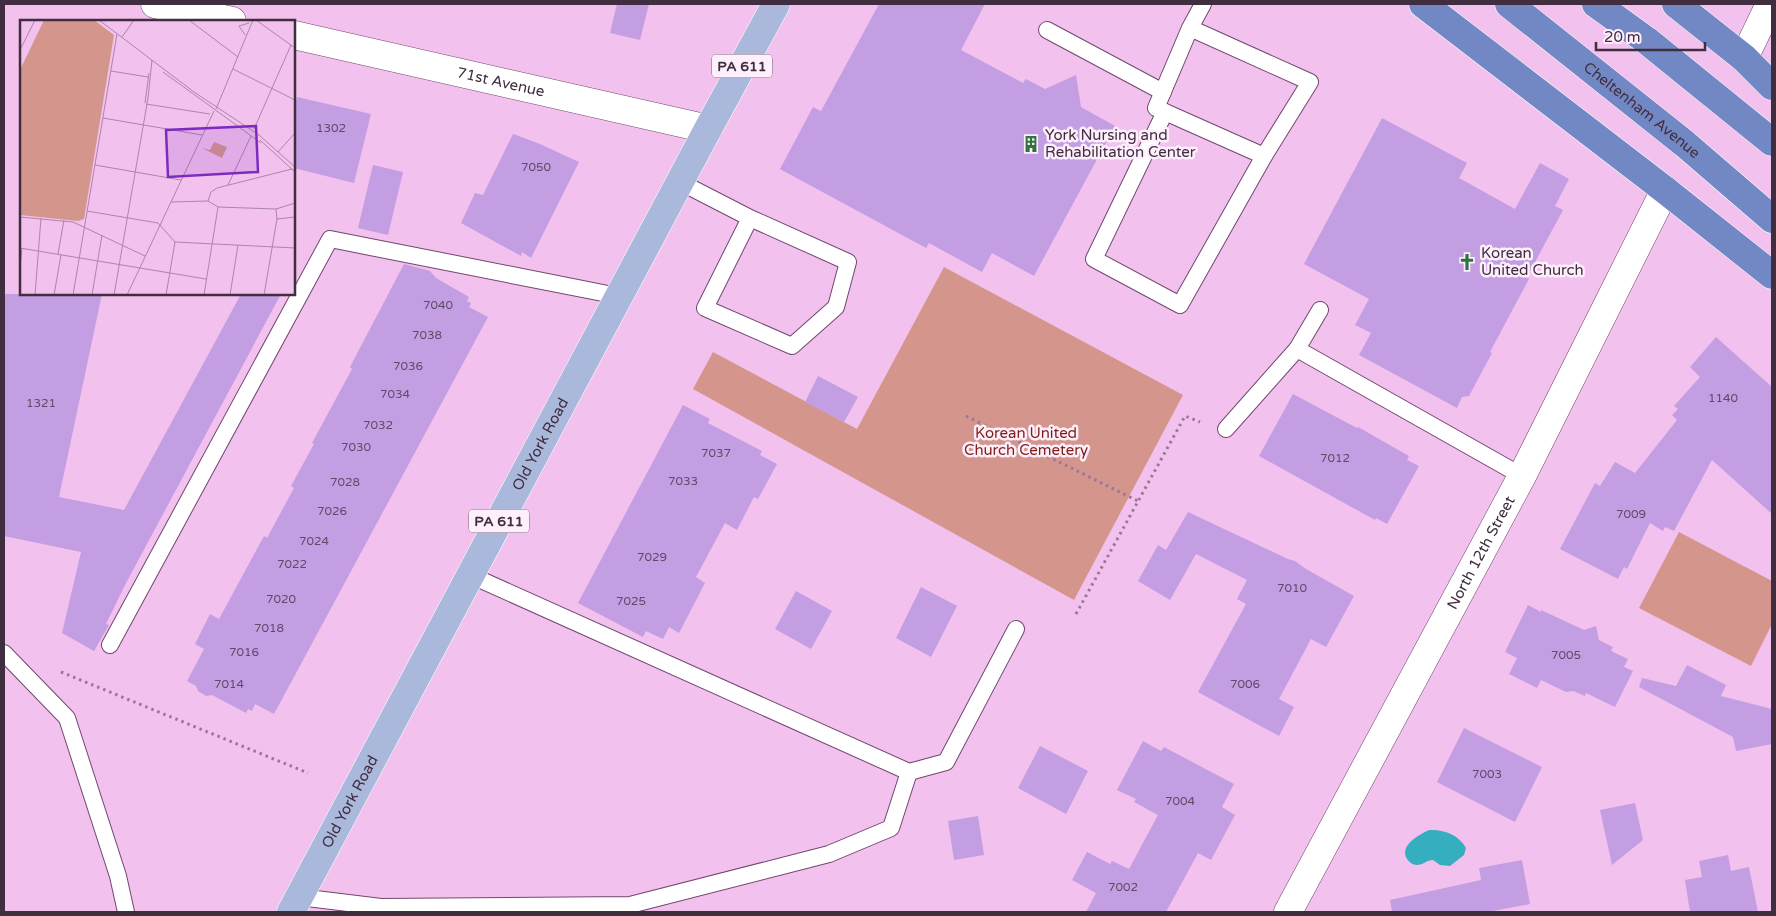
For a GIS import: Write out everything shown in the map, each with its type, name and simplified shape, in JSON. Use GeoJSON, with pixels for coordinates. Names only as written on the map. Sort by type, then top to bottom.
{"type":"FeatureCollection","features":[{"type":"Feature","properties":{"kind":"highway"},"geometry":{"type":"LineString","coordinates":[[1423,4],[1665,190],[1772,275]]}},
{"type":"Feature","properties":{"kind":"highway","name":"Cheltenham Avenue"},"geometry":{"type":"LineString","coordinates":[[1508,4],[1685,144],[1772,219]]}},
{"type":"Feature","properties":{"kind":"highway"},"geometry":{"type":"LineString","coordinates":[[1596,4],[1646,40],[1772,142]]}},
{"type":"Feature","properties":{"kind":"highway"},"geometry":{"type":"LineString","coordinates":[[1676,4],[1744,58],[1772,86]]}},
{"type":"Feature","properties":{"kind":"main road","name":"Old York Road"},"geometry":{"type":"LineString","coordinates":[[295,905],[618,296],[776,4]]}},
{"type":"Feature","properties":{"kind":"street"},"geometry":{"type":"LineString","coordinates":[[155,4],[227,20]]}},
{"type":"Feature","properties":{"kind":"street"},"geometry":{"type":"LineString","coordinates":[[1744,58],[1770,4]]}},
{"type":"Feature","properties":{"kind":"street","name":"71st Avenue"},"geometry":{"type":"LineString","coordinates":[[295,35],[708,129]]}},
{"type":"Feature","properties":{"kind":"street","name":"North 12th Street"},"geometry":{"type":"LineString","coordinates":[[1288,912],[1522,476],[1665,190]]}},
{"type":"Feature","properties":{"kind":"lane"},"geometry":{"type":"LineString","coordinates":[[1203,4],[1190,28],[1156,108],[1264,156]]}},
{"type":"Feature","properties":{"kind":"lane"},"geometry":{"type":"LineString","coordinates":[[1165,112],[1094,259],[1180,305],[1264,156],[1310,82],[1190,28]]}},
{"type":"Feature","properties":{"kind":"lane"},"geometry":{"type":"LineString","coordinates":[[1047,30],[1163,92]]}},
{"type":"Feature","properties":{"kind":"lane"},"geometry":{"type":"LineString","coordinates":[[680,182],[750,218],[848,262],[836,307],[792,346],[705,308],[750,218]]}},
{"type":"Feature","properties":{"kind":"lane"},"geometry":{"type":"LineString","coordinates":[[110,645],[330,239],[618,296]]}},
{"type":"Feature","properties":{"kind":"lane"},"geometry":{"type":"LineString","coordinates":[[1226,429],[1298,350],[1320,310]]}},
{"type":"Feature","properties":{"kind":"lane"},"geometry":{"type":"LineString","coordinates":[[1298,350],[1522,476]]}},
{"type":"Feature","properties":{"kind":"lane"},"geometry":{"type":"LineString","coordinates":[[470,575],[909,772],[946,762],[1016,629]]}},
{"type":"Feature","properties":{"kind":"lane"},"geometry":{"type":"LineString","coordinates":[[4,653],[67,718],[118,876],[126,912]]}},
{"type":"Feature","properties":{"kind":"lane"},"geometry":{"type":"LineString","coordinates":[[295,905],[381,907],[630,905],[829,854],[891,828],[909,772]]}},
{"type":"Feature","properties":{"kind":"path"},"geometry":{"type":"LineString","coordinates":[[966,416],[1138,501]]}},
{"type":"Feature","properties":{"kind":"path"},"geometry":{"type":"LineString","coordinates":[[1076,614],[1185,416],[1202,423]]}},
{"type":"Feature","properties":{"kind":"path"},"geometry":{"type":"LineString","coordinates":[[59,671],[308,773]]}},
{"type":"Feature","properties":{"kind":"green space","name":"Korean United Church Cemetery"},"geometry":{"type":"Polygon","coordinates":[[[944,267],[1183,395],[1074,600],[693,389],[713,352],[857,429],[944,267]]]}},
{"type":"Feature","properties":{"kind":"green space"},"geometry":{"type":"Polygon","coordinates":[[[1679,532],[1772,581],[1772,624],[1751,666],[1639,608],[1679,532]]]}},
{"type":"Feature","properties":{"kind":"shaded area"},"geometry":{"type":"Polygon","coordinates":[[[1429,830],[1445,832],[1455,836],[1466,848],[1464,855],[1450,866],[1440,865],[1433,860],[1419,865],[1411,863],[1405,854],[1408,845],[1411,841],[1429,830]]]}},
{"type":"Feature","properties":{"kind":"building"},"geometry":{"type":"Polygon","coordinates":[[[617,4],[649,4],[640,40],[610,33],[617,4]]]}},
{"type":"Feature","properties":{"kind":"building","name":"York Nursing and Rehabilitation Center"},"geometry":{"type":"Polygon","coordinates":[[[879,4],[985,4],[961,50],[1023,83],[1026,79],[1045,89],[1076,75],[1081,107],[1115,126],[1034,276],[992,253],[982,272],[929,243],[926,248],[780,169],[813,107],[821,111],[879,4]]]}},
{"type":"Feature","properties":{"kind":"building"},"geometry":{"type":"Polygon","coordinates":[[[297,97],[371,114],[354,183],[295,168],[295,107],[297,97]]]}},
{"type":"Feature","properties":{"kind":"building","name":"Korean United Church"},"geometry":{"type":"Polygon","coordinates":[[[1382,118],[1467,163],[1459,178],[1515,209],[1540,163],[1569,179],[1555,206],[1563,210],[1527,277],[1529,279],[1469,396],[1462,397],[1457,408],[1359,355],[1371,333],[1355,325],[1369,299],[1304,264],[1382,118]]]}},
{"type":"Feature","properties":{"kind":"building"},"geometry":{"type":"Polygon","coordinates":[[[513,134],[579,162],[531,258],[522,252],[521,256],[461,223],[475,193],[483,195],[513,134]]]}},
{"type":"Feature","properties":{"kind":"building"},"geometry":{"type":"Polygon","coordinates":[[[373,165],[403,172],[388,235],[358,228],[373,165]]]}},
{"type":"Feature","properties":{"kind":"building"},"geometry":{"type":"Polygon","coordinates":[[[404,264],[430,271],[436,278],[469,297],[467,301],[471,303],[469,307],[488,317],[274,714],[255,704],[252,711],[248,709],[246,713],[212,695],[206,696],[198,691],[196,686],[187,681],[204,649],[195,644],[210,614],[219,619],[264,536],[267,538],[294,488],[291,486],[314,444],[312,443],[352,369],[350,367],[404,264]]]}},
{"type":"Feature","properties":{"kind":"building"},"geometry":{"type":"Polygon","coordinates":[[[4,294],[102,295],[59,497],[124,510],[240,295],[280,295],[125,585],[106,624],[109,625],[94,651],[62,633],[81,552],[4,536],[4,294]]]}},
{"type":"Feature","properties":{"kind":"building"},"geometry":{"type":"Polygon","coordinates":[[[1716,337],[1772,387],[1772,514],[1712,460],[1674,531],[1665,527],[1663,531],[1650,523],[1627,569],[1624,567],[1618,579],[1560,549],[1595,483],[1600,486],[1615,462],[1635,473],[1677,420],[1672,415],[1678,409],[1674,406],[1700,377],[1690,367],[1716,337]]]}},
{"type":"Feature","properties":{"kind":"building"},"geometry":{"type":"Polygon","coordinates":[[[818,376],[858,397],[844,422],[805,402],[818,376]]]}},
{"type":"Feature","properties":{"kind":"building"},"geometry":{"type":"Polygon","coordinates":[[[1293,394],[1358,427],[1409,456],[1407,460],[1419,466],[1387,524],[1376,518],[1375,520],[1259,456],[1293,394]]]}},
{"type":"Feature","properties":{"kind":"building"},"geometry":{"type":"Polygon","coordinates":[[[683,405],[710,419],[708,423],[762,451],[760,455],[777,464],[758,499],[754,497],[737,530],[725,523],[696,577],[705,583],[679,633],[669,627],[663,639],[646,631],[643,637],[578,603],[683,405]]]}},
{"type":"Feature","properties":{"kind":"building"},"geometry":{"type":"Polygon","coordinates":[[[1188,512],[1295,561],[1354,596],[1326,647],[1311,639],[1279,699],[1294,707],[1279,736],[1198,692],[1246,604],[1237,599],[1247,580],[1196,554],[1170,600],[1138,581],[1158,545],[1166,550],[1188,512]]]}},
{"type":"Feature","properties":{"kind":"building"},"geometry":{"type":"Polygon","coordinates":[[[921,587],[957,606],[931,657],[896,638],[921,587]]]}},
{"type":"Feature","properties":{"kind":"building"},"geometry":{"type":"Polygon","coordinates":[[[796,591],[832,611],[811,649],[775,629],[796,591]]]}},
{"type":"Feature","properties":{"kind":"building"},"geometry":{"type":"Polygon","coordinates":[[[1528,605],[1584,630],[1596,626],[1599,640],[1613,647],[1611,651],[1628,659],[1624,667],[1633,671],[1615,707],[1586,693],[1585,696],[1573,691],[1566,692],[1541,680],[1537,688],[1509,674],[1517,658],[1505,652],[1528,605]]]}},
{"type":"Feature","properties":{"kind":"building"},"geometry":{"type":"Polygon","coordinates":[[[1687,665],[1726,685],[1721,696],[1772,709],[1772,744],[1736,751],[1733,737],[1639,687],[1642,678],[1676,686],[1687,665]]]}},
{"type":"Feature","properties":{"kind":"building"},"geometry":{"type":"Polygon","coordinates":[[[1464,728],[1542,767],[1515,822],[1437,782],[1464,728]]]}},
{"type":"Feature","properties":{"kind":"building"},"geometry":{"type":"Polygon","coordinates":[[[1143,741],[1161,751],[1164,747],[1234,784],[1222,807],[1235,815],[1211,860],[1198,853],[1166,912],[1086,912],[1096,893],[1072,880],[1087,852],[1110,864],[1112,861],[1129,869],[1158,815],[1134,802],[1136,799],[1117,790],[1143,741]]]}},
{"type":"Feature","properties":{"kind":"building"},"geometry":{"type":"Polygon","coordinates":[[[1040,746],[1088,771],[1066,814],[1018,788],[1040,746]]]}},
{"type":"Feature","properties":{"kind":"building"},"geometry":{"type":"Polygon","coordinates":[[[1635,803],[1643,840],[1612,865],[1600,810],[1635,803]]]}},
{"type":"Feature","properties":{"kind":"building"},"geometry":{"type":"Polygon","coordinates":[[[978,816],[984,855],[954,860],[948,821],[978,816]]]}},
{"type":"Feature","properties":{"kind":"building"},"geometry":{"type":"Polygon","coordinates":[[[1728,855],[1731,871],[1749,867],[1758,912],[1690,912],[1685,880],[1702,877],[1699,861],[1728,855]]]}},
{"type":"Feature","properties":{"kind":"building"},"geometry":{"type":"Polygon","coordinates":[[[1522,860],[1530,904],[1488,912],[1392,912],[1390,900],[1481,880],[1479,868],[1522,860]]]}},
{"type":"Feature","properties":{"kind":"place","name":"York Nursing and Rehabilitation Center"},"geometry":{"type":"Point","coordinates":[1031,144]}},
{"type":"Feature","properties":{"kind":"place","name":"Korean United Church"},"geometry":{"type":"Point","coordinates":[1467,262]}}]}
